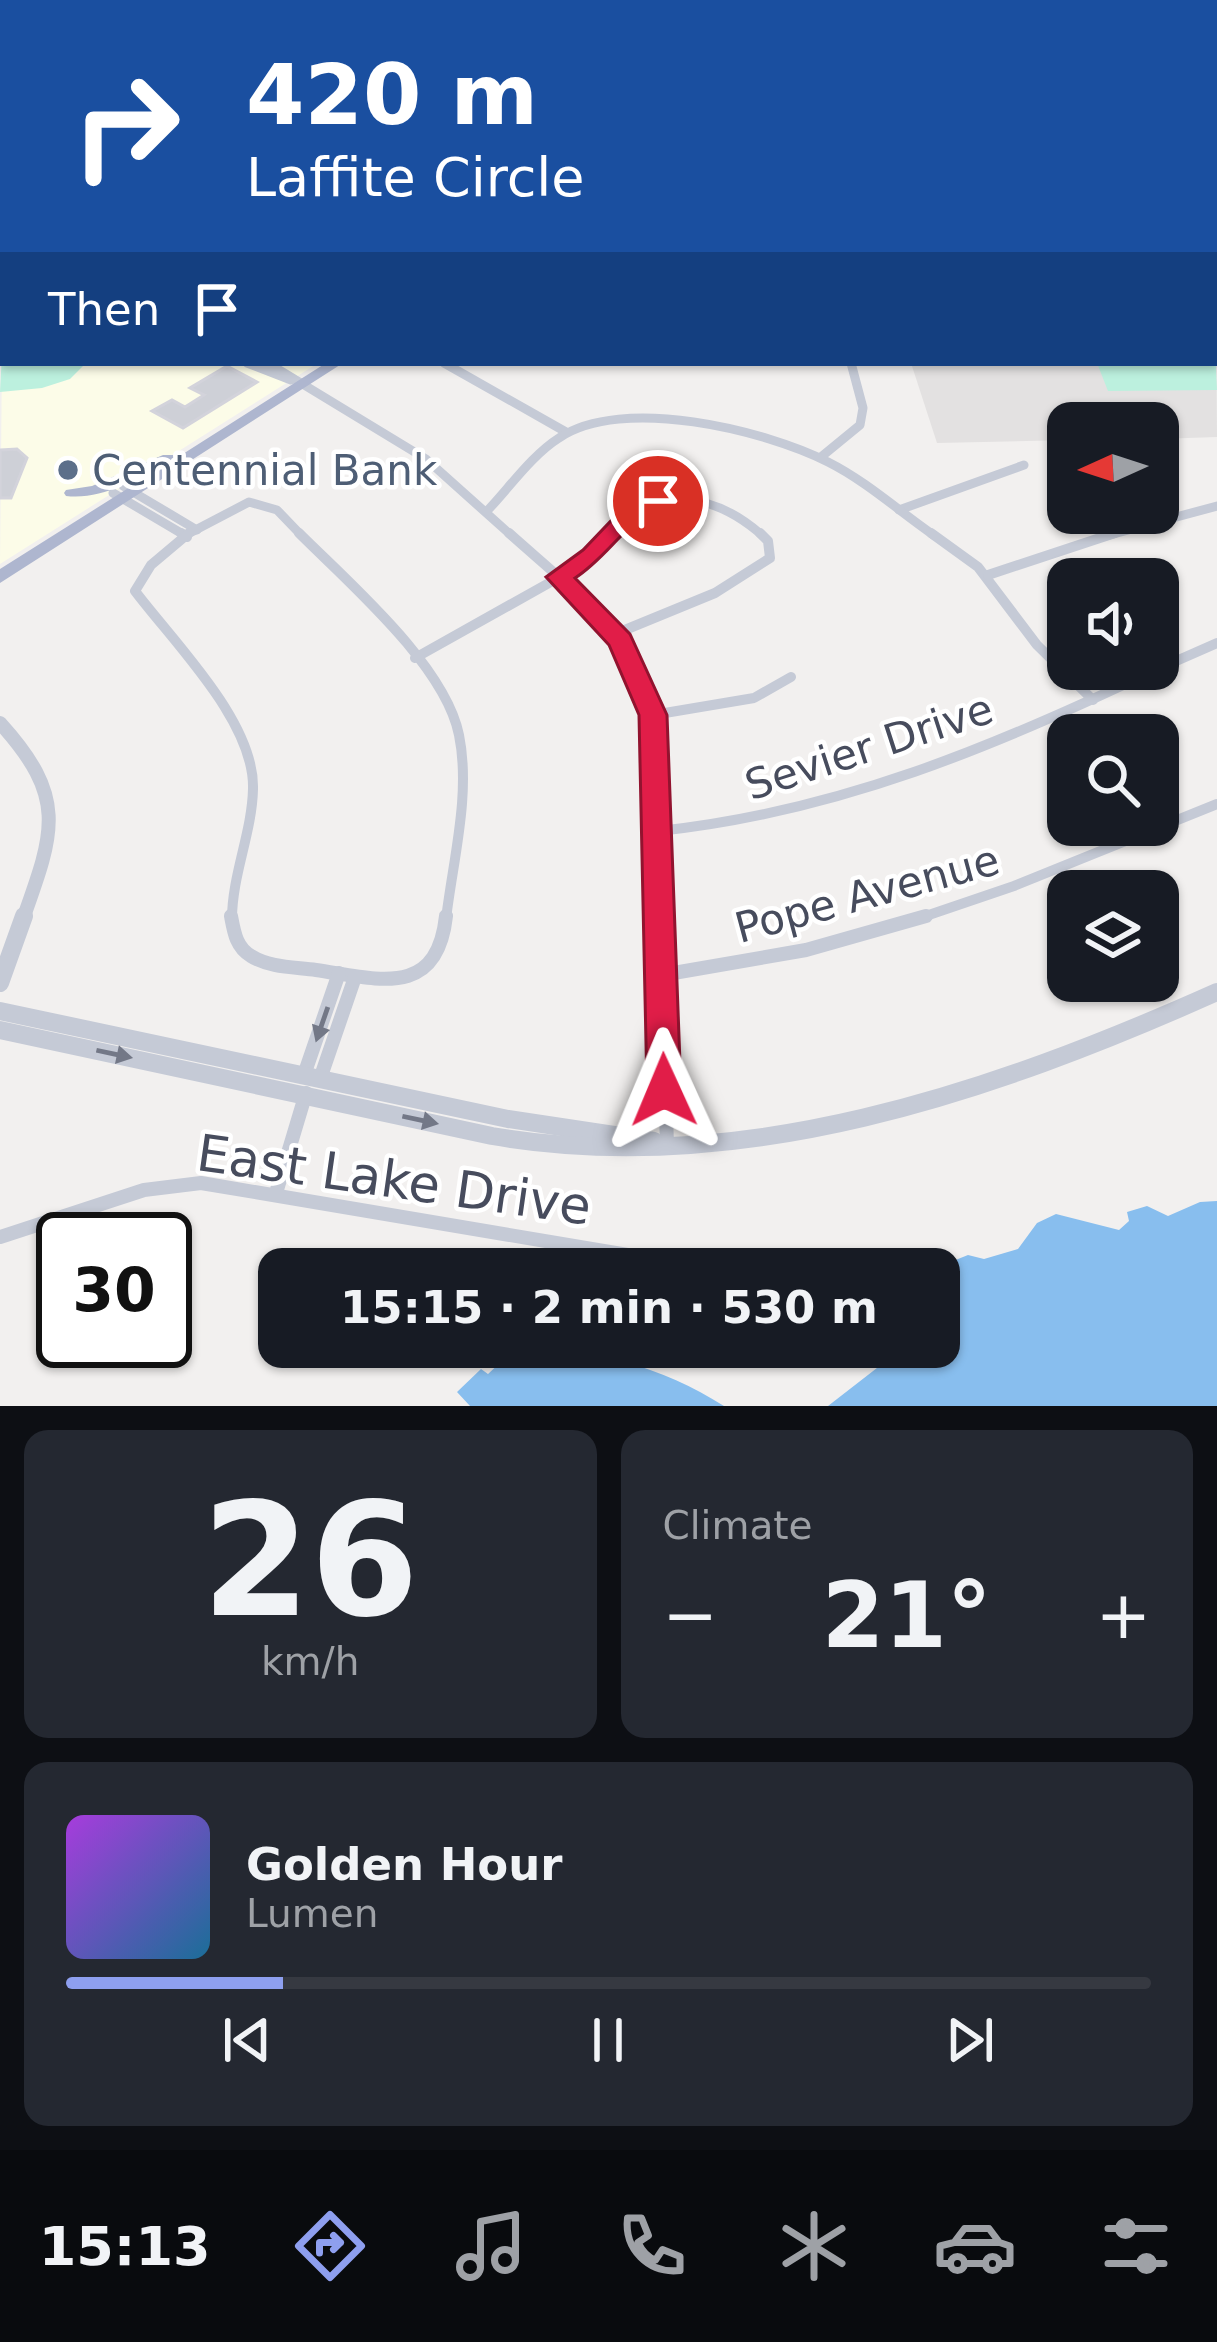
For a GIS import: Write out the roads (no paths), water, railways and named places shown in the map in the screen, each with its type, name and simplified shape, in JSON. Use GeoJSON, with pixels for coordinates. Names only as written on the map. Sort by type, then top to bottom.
{"type":"FeatureCollection","features":[{"type":"Feature","properties":{"kind":"main road"},"geometry":{"type":"LineString","coordinates":[[0,577],[315,366]]}},
{"type":"Feature","properties":{"kind":"main road"},"geometry":{"type":"LineString","coordinates":[[72,493],[95,491],[168,458],[330,366]]}},
{"type":"Feature","properties":{"kind":"main road"},"geometry":{"type":"LineString","coordinates":[[0,564],[123,493],[168,458]]}},
{"type":"Feature","properties":{"kind":"street"},"geometry":{"type":"LineString","coordinates":[[254,366],[295,383],[426,459],[559,577],[615,634],[638,673],[653,715],[667,1146]]}},
{"type":"Feature","properties":{"kind":"street"},"geometry":{"type":"LineString","coordinates":[[274,366],[295,383]]}},
{"type":"Feature","properties":{"kind":"street"},"geometry":{"type":"LineString","coordinates":[[449,366],[566,432]]}},
{"type":"Feature","properties":{"kind":"street"},"geometry":{"type":"LineString","coordinates":[[821,457],[860,425],[862,408],[852,366]]}},
{"type":"Feature","properties":{"kind":"street"},"geometry":{"type":"LineString","coordinates":[[487,511],[566,432],[599,420],[650,420],[748,432],[821,457],[988,575],[1036,646],[1093,700]]}},
{"type":"Feature","properties":{"kind":"street"},"geometry":{"type":"LineString","coordinates":[[899,510],[1024,465]]}},
{"type":"Feature","properties":{"kind":"street"},"geometry":{"type":"LineString","coordinates":[[123,493],[192,534]]}},
{"type":"Feature","properties":{"kind":"street"},"geometry":{"type":"LineString","coordinates":[[415,658],[592,556],[635,511],[658,501],[728,514],[768,541],[770,558],[750,574],[615,634]]}},
{"type":"Feature","properties":{"kind":"street"},"geometry":{"type":"LineString","coordinates":[[240,504],[269,505],[415,658],[444,694],[460,740],[444,935],[438,958],[412,977],[347,975],[263,962],[239,947],[230,932],[256,790],[254,760],[242,734],[135,591],[148,564],[240,504]]}},
{"type":"Feature","properties":{"kind":"street"},"geometry":{"type":"LineString","coordinates":[[988,575],[1168,516],[1217,506]]}},
{"type":"Feature","properties":{"kind":"street","name":"Sevier Drive"},"geometry":{"type":"LineString","coordinates":[[1179,660],[1217,643]]}},
{"type":"Feature","properties":{"kind":"street"},"geometry":{"type":"LineString","coordinates":[[653,715],[754,698],[791,677]]}},
{"type":"Feature","properties":{"kind":"street","name":"Sevier Drive"},"geometry":{"type":"LineString","coordinates":[[658,831],[758,820],[841,799],[1016,736],[1114,690]]}},
{"type":"Feature","properties":{"kind":"street"},"geometry":{"type":"LineString","coordinates":[[0,723],[40,772],[50,810],[43,849],[0,983]]}},
{"type":"Feature","properties":{"kind":"street","name":"Pope Avenue"},"geometry":{"type":"LineString","coordinates":[[662,975],[761,962],[990,897],[1217,804]]}},
{"type":"Feature","properties":{"kind":"street"},"geometry":{"type":"LineString","coordinates":[[276,1193],[347,975]]}},
{"type":"Feature","properties":{"kind":"street"},"geometry":{"type":"LineString","coordinates":[[0,1012],[310,1083],[534,1143],[667,1146],[782,1136],[865,1118],[1099,1044],[1217,992]]}},
{"type":"Feature","properties":{"kind":"street"},"geometry":{"type":"LineString","coordinates":[[0,1030],[310,1083]]}},
{"type":"Feature","properties":{"kind":"street","name":"East Lake Drive"},"geometry":{"type":"LineString","coordinates":[[0,1237],[171,1185],[201,1183],[591,1248]]}},
{"type":"Feature","properties":{"kind":"water"},"geometry":{"type":"Polygon","coordinates":[[[1217,1201],[1217,1406],[828,1406],[877,1368],[960,1368],[960,1258],[984,1259],[1018,1249],[1037,1223],[1056,1214],[1119,1230],[1129,1221],[1127,1212],[1147,1206],[1168,1216],[1200,1202],[1217,1201]]]}},
{"type":"Feature","properties":{"kind":"water"},"geometry":{"type":"Polygon","coordinates":[[[494,1368],[644,1368],[724,1406],[470,1406],[457,1392],[481,1369],[488,1374],[494,1368]]]}},
{"type":"Feature","properties":{"kind":"place","name":"Centennial Bank"},"geometry":{"type":"Point","coordinates":[68,470]}}]}
